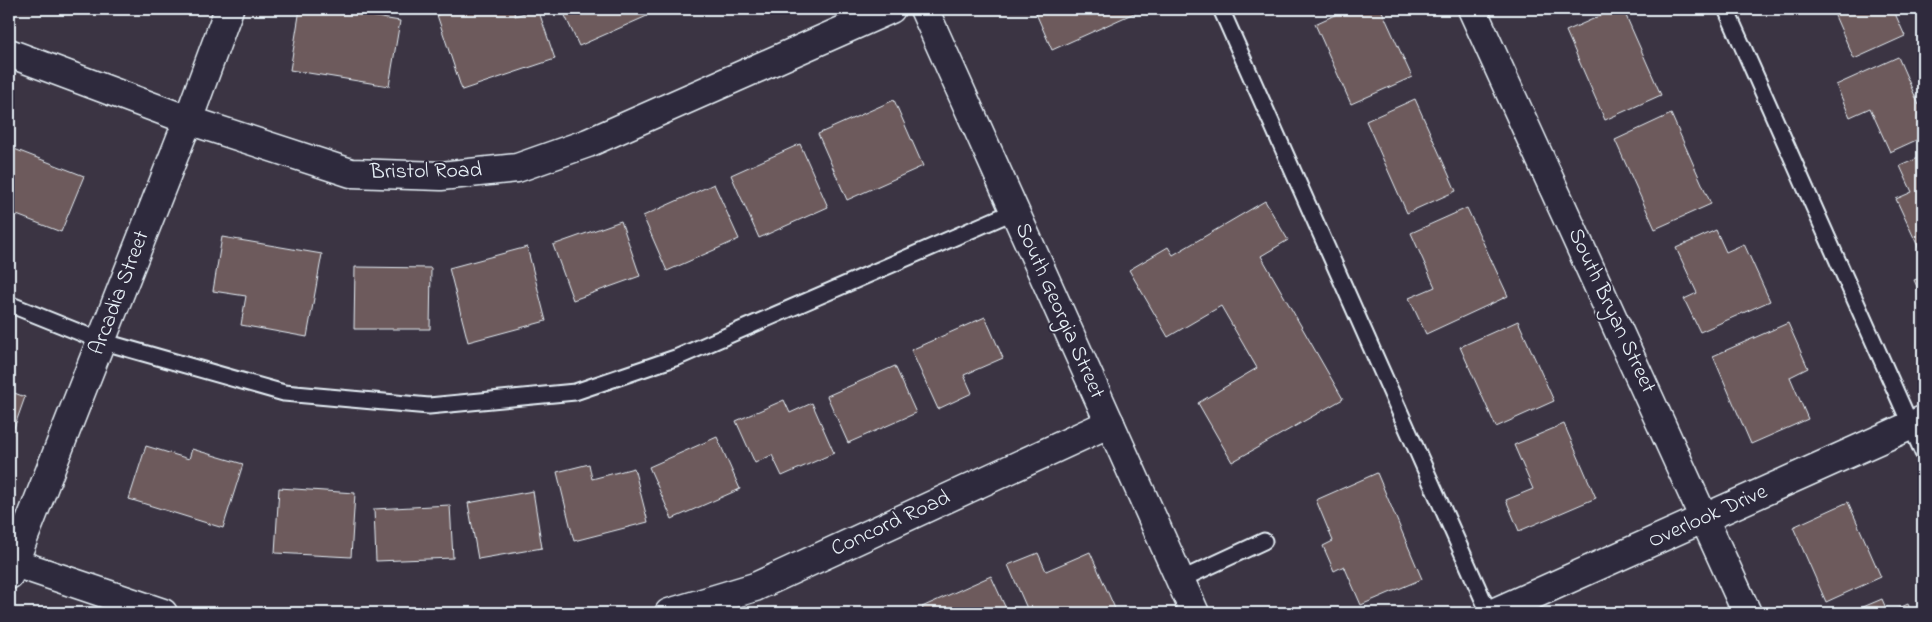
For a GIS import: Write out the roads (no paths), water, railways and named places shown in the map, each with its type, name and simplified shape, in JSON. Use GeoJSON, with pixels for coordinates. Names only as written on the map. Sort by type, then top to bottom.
{"type":"FeatureCollection","features":[{"type":"Feature","properties":{"kind":"street","name":"Arcadia Street"},"geometry":{"type":"LineString","coordinates":[[10,567],[188,120],[229,9]]}},
{"type":"Feature","properties":{"kind":"street","name":"Bristol Road"},"geometry":{"type":"LineString","coordinates":[[9,53],[188,120],[351,173],[441,176],[517,168],[588,143],[892,9]]}},
{"type":"Feature","properties":{"kind":"street","name":"South Georgia Street"},"geometry":{"type":"LineString","coordinates":[[924,9],[1195,613]]}},
{"type":"Feature","properties":{"kind":"street","name":"South Bryan Street"},"geometry":{"type":"LineString","coordinates":[[1472,9],[1748,613]]}},
{"type":"Feature","properties":{"kind":"street","name":"Overlook Drive"},"geometry":{"type":"LineString","coordinates":[[1491,613],[1917,423]]}},
{"type":"Feature","properties":{"kind":"street","name":"Concord Road"},"geometry":{"type":"LineString","coordinates":[[669,613],[755,587],[1110,424]]}},
{"type":"Feature","properties":{"kind":"street"},"geometry":{"type":"LineString","coordinates":[[10,567],[163,613]]}},
{"type":"Feature","properties":{"kind":"lane"},"geometry":{"type":"LineString","coordinates":[[1221,9],[1491,613]]}},
{"type":"Feature","properties":{"kind":"lane"},"geometry":{"type":"LineString","coordinates":[[1726,9],[1917,423],[1923,453]]}},
{"type":"Feature","properties":{"kind":"lane"},"geometry":{"type":"LineString","coordinates":[[9,304],[101,341],[284,394],[429,406],[575,392],[678,357],[1014,210]]}},
{"type":"Feature","properties":{"kind":"lane"},"geometry":{"type":"LineString","coordinates":[[1180,580],[1264,541]]}}]}
